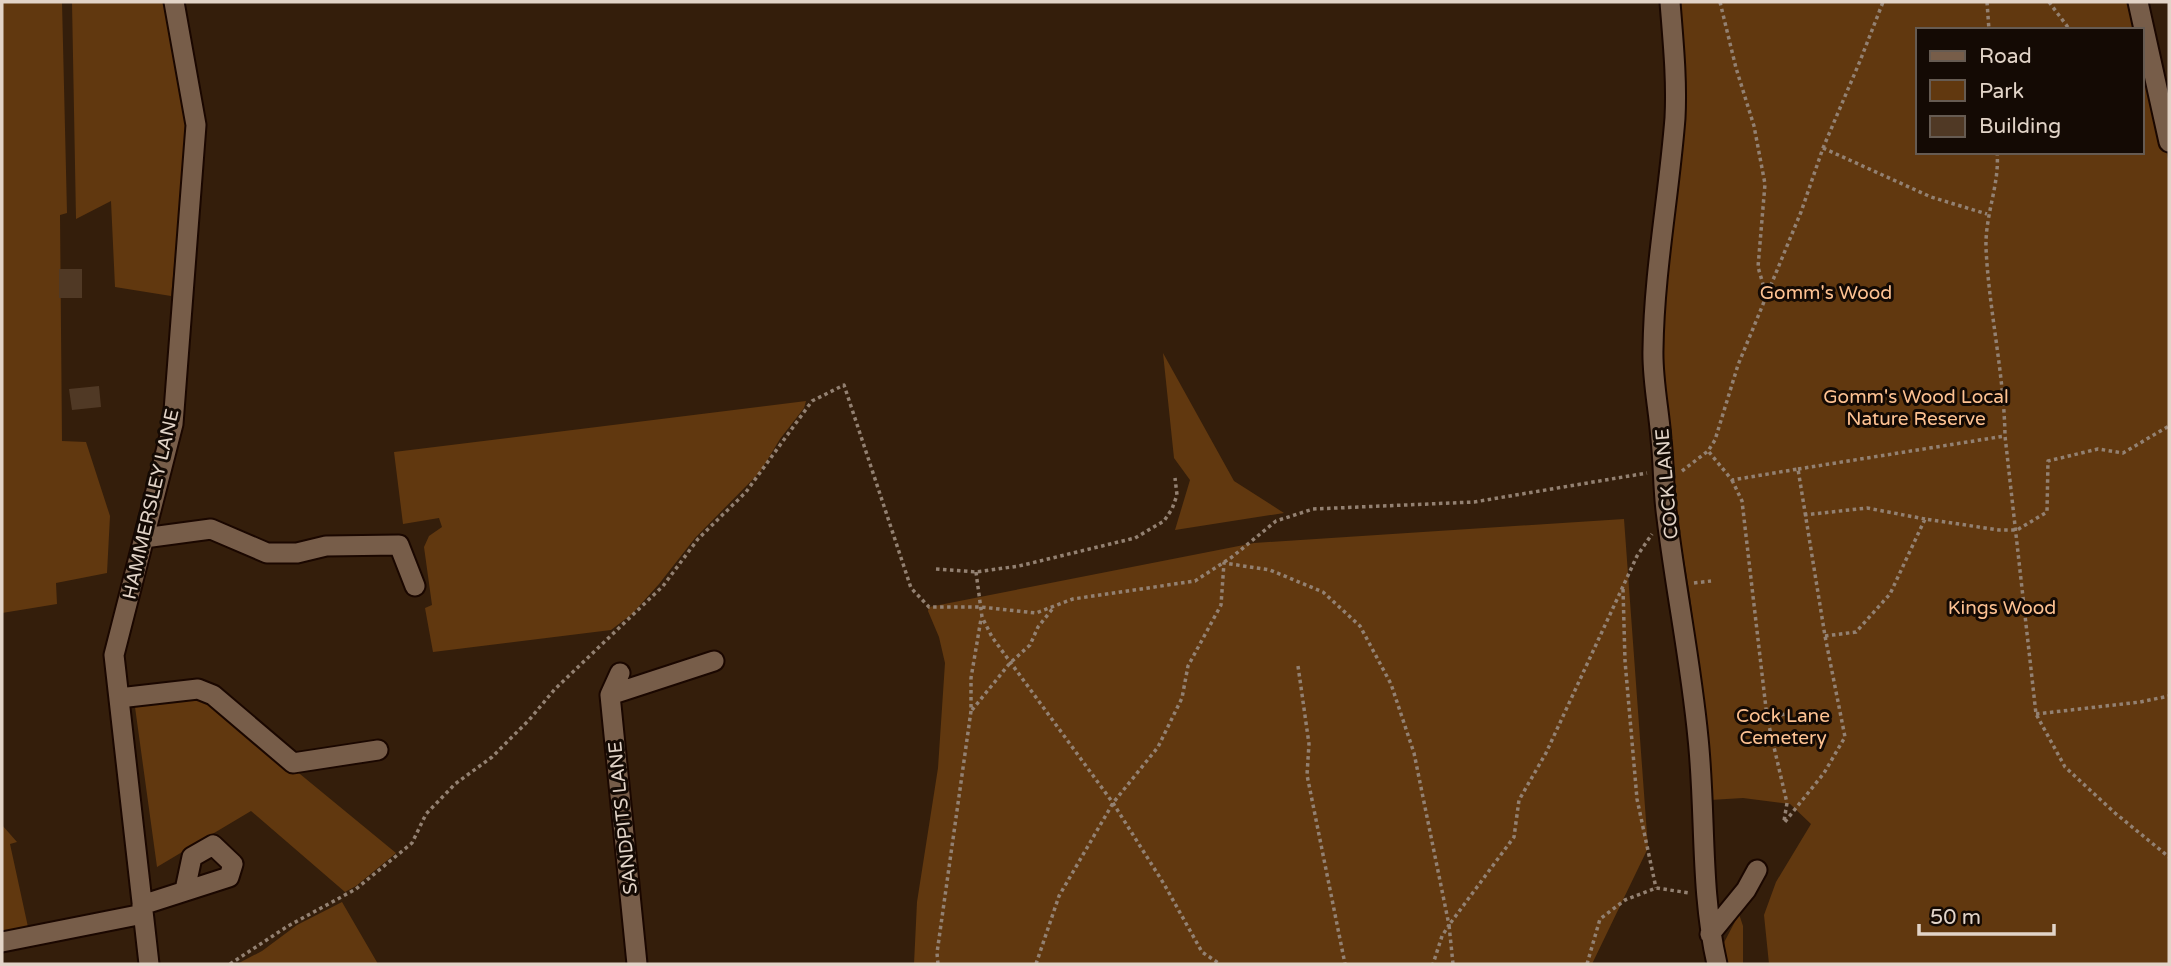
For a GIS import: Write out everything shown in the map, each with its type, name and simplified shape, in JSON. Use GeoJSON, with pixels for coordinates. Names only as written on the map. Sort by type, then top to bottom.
{"type":"FeatureCollection","features":[{"type":"Feature","properties":{"kind":"street","name":"HAMMERSLEY LANE"},"geometry":{"type":"LineString","coordinates":[[149,964],[114,655],[173,424],[196,125],[174,2]]}},
{"type":"Feature","properties":{"kind":"street","name":"COCK LANE"},"geometry":{"type":"LineString","coordinates":[[1671,2],[1676,62],[1675,115],[1668,194],[1658,261],[1653,354],[1667,516],[1698,736],[1705,893],[1717,964]]}},
{"type":"Feature","properties":{"kind":"street"},"geometry":{"type":"LineString","coordinates":[[2138,2],[2169,142]]}},
{"type":"Feature","properties":{"kind":"street"},"geometry":{"type":"LineString","coordinates":[[144,538],[211,529],[267,553],[297,553],[326,546],[399,545],[415,586]]}},
{"type":"Feature","properties":{"kind":"street"},"geometry":{"type":"LineString","coordinates":[[610,695],[714,662]]}},
{"type":"Feature","properties":{"kind":"street"},"geometry":{"type":"LineString","coordinates":[[610,695],[620,673]]}},
{"type":"Feature","properties":{"kind":"street"},"geometry":{"type":"LineString","coordinates":[[119,698],[198,689],[213,695],[293,764],[378,750]]}},
{"type":"Feature","properties":{"kind":"street","name":"SANDPITS LANE"},"geometry":{"type":"LineString","coordinates":[[610,695],[637,964]]}},
{"type":"Feature","properties":{"kind":"street"},"geometry":{"type":"LineString","coordinates":[[1710,934],[1746,890],[1757,870]]}},
{"type":"Feature","properties":{"kind":"street"},"geometry":{"type":"LineString","coordinates":[[2,942],[143,909],[185,891]]}},
{"type":"Feature","properties":{"kind":"path"},"geometry":{"type":"LineString","coordinates":[[1720,2],[1754,126],[1765,184],[1758,267],[1766,293]]}},
{"type":"Feature","properties":{"kind":"path"},"geometry":{"type":"LineString","coordinates":[[1682,471],[1708,451],[1715,440],[1738,365],[1883,2]]}},
{"type":"Feature","properties":{"kind":"path"},"geometry":{"type":"LineString","coordinates":[[1987,2],[1989,28]]}},
{"type":"Feature","properties":{"kind":"path"},"geometry":{"type":"LineString","coordinates":[[2049,2],[2068,28]]}},
{"type":"Feature","properties":{"kind":"path"},"geometry":{"type":"LineString","coordinates":[[1823,148],[1931,197],[1987,214]]}},
{"type":"Feature","properties":{"kind":"path"},"geometry":{"type":"LineString","coordinates":[[1997,154],[1998,167],[1987,214],[1986,247],[2036,714],[2065,767],[2169,857]]}},
{"type":"Feature","properties":{"kind":"path"},"geometry":{"type":"LineString","coordinates":[[230,964],[288,926],[356,889],[412,843],[426,814],[455,784],[492,757],[555,689],[663,586],[698,539],[746,492],[812,401],[844,385],[911,588],[929,607],[981,607],[1037,613],[1073,599],[1195,581],[1224,563],[1276,521],[1312,509],[1474,502],[1652,472]]}},
{"type":"Feature","properties":{"kind":"path"},"geometry":{"type":"LineString","coordinates":[[1804,515],[1867,508],[1999,530],[2017,530],[2048,512],[2048,461],[2098,449],[2123,453],[2169,426]]}},
{"type":"Feature","properties":{"kind":"path"},"geometry":{"type":"LineString","coordinates":[[1732,480],[2005,436]]}},
{"type":"Feature","properties":{"kind":"path"},"geometry":{"type":"LineString","coordinates":[[1708,451],[1732,480],[1742,501],[1767,717],[1787,803],[1784,823],[1824,773],[1845,737],[1825,636],[1798,469]]}},
{"type":"Feature","properties":{"kind":"path"},"geometry":{"type":"LineString","coordinates":[[936,569],[976,572],[1019,566],[1135,538],[1164,521],[1172,509],[1177,495],[1175,478]]}},
{"type":"Feature","properties":{"kind":"path"},"geometry":{"type":"LineString","coordinates":[[1433,964],[1442,936],[1449,925],[1514,837],[1519,800],[1546,754],[1636,556],[1667,516]]}},
{"type":"Feature","properties":{"kind":"path"},"geometry":{"type":"LineString","coordinates":[[1825,636],[1856,632],[1889,594],[1924,519]]}},
{"type":"Feature","properties":{"kind":"path"},"geometry":{"type":"LineString","coordinates":[[1036,964],[1059,896],[1113,803],[1158,747],[1182,698],[1188,666],[1220,605],[1224,563]]}},
{"type":"Feature","properties":{"kind":"path"},"geometry":{"type":"LineString","coordinates":[[1224,563],[1270,570],[1323,592],[1360,626],[1391,684],[1414,753],[1449,925],[1453,964]]}},
{"type":"Feature","properties":{"kind":"path"},"geometry":{"type":"LineString","coordinates":[[938,964],[937,953],[971,711],[971,678],[982,617],[976,572]]}},
{"type":"Feature","properties":{"kind":"path"},"geometry":{"type":"LineString","coordinates":[[1623,586],[1625,662],[1637,799],[1656,888]]}},
{"type":"Feature","properties":{"kind":"path"},"geometry":{"type":"LineString","coordinates":[[971,711],[1010,663],[1030,645],[1038,627],[1055,606]]}},
{"type":"Feature","properties":{"kind":"path"},"geometry":{"type":"LineString","coordinates":[[982,617],[1010,663],[1113,803],[1164,884],[1202,952],[1220,964]]}},
{"type":"Feature","properties":{"kind":"path"},"geometry":{"type":"LineString","coordinates":[[1298,666],[1309,744],[1307,775],[1345,964]]}},
{"type":"Feature","properties":{"kind":"path"},"geometry":{"type":"LineString","coordinates":[[2036,714],[2169,696]]}},
{"type":"Feature","properties":{"kind":"path"},"geometry":{"type":"LineString","coordinates":[[1767,717],[1793,713]]}},
{"type":"Feature","properties":{"kind":"path"},"geometry":{"type":"LineString","coordinates":[[1587,964],[1600,919],[1625,900],[1656,888],[1705,893]]}},
{"type":"Feature","properties":{"kind":"green space"},"geometry":{"type":"Polygon","coordinates":[[[2,2],[62,2],[67,213],[60,215],[62,441],[86,442],[110,516],[107,573],[56,583],[57,604],[2,613],[2,2]]]}},
{"type":"Feature","properties":{"kind":"green space"},"geometry":{"type":"Polygon","coordinates":[[[72,2],[164,2],[188,130],[171,296],[115,287],[111,201],[76,219],[72,2]]]}},
{"type":"Feature","properties":{"kind":"green space","name":"Gomm's Wood Local Nature Reserve"},"geometry":{"type":"Polygon","coordinates":[[[1679,2],[2133,2],[2140,28],[1916,28],[1916,154],[2143,154],[2143,46],[2169,163],[2169,964],[1769,964],[1764,915],[1776,882],[1811,824],[1790,804],[1743,798],[1710,800],[1703,698],[1690,596],[1669,469],[1660,339],[1679,2]]]}},
{"type":"Feature","properties":{"kind":"green space"},"geometry":{"type":"Polygon","coordinates":[[[1163,353],[1234,481],[1284,513],[1175,530],[1190,480],[1174,458],[1163,353]]]}},
{"type":"Feature","properties":{"kind":"green space"},"geometry":{"type":"Polygon","coordinates":[[[806,401],[804,408],[780,439],[760,472],[695,538],[632,614],[611,630],[433,652],[425,608],[432,605],[424,547],[429,536],[442,527],[439,518],[403,524],[394,452],[806,401]]]}},
{"type":"Feature","properties":{"kind":"green space"},"geometry":{"type":"Polygon","coordinates":[[[1624,519],[1648,848],[1592,964],[914,964],[917,902],[938,768],[945,663],[929,607],[1254,543],[1624,519]]]}},
{"type":"Feature","properties":{"kind":"green space"},"geometry":{"type":"Polygon","coordinates":[[[201,695],[396,853],[345,892],[251,811],[157,867],[135,707],[143,700],[201,695]]]}},
{"type":"Feature","properties":{"kind":"green space"},"geometry":{"type":"Polygon","coordinates":[[[2,825],[17,842],[10,844],[28,927],[2,932],[2,825]]]}},
{"type":"Feature","properties":{"kind":"green space"},"geometry":{"type":"Polygon","coordinates":[[[342,902],[378,964],[237,964],[262,951],[297,925],[342,902]]]}},
{"type":"Feature","properties":{"kind":"green space"},"geometry":{"type":"Polygon","coordinates":[[[1739,914],[1743,926],[1743,964],[1723,964],[1719,952],[1739,914]]]}},
{"type":"Feature","properties":{"kind":"building"},"geometry":{"type":"Polygon","coordinates":[[[59,269],[82,269],[82,298],[59,298],[59,269]]]}},
{"type":"Feature","properties":{"kind":"building"},"geometry":{"type":"Polygon","coordinates":[[[99,386],[101,407],[72,410],[69,389],[99,386]]]}},
{"type":"Feature","properties":{"kind":"park label","name":"Gomm's Wood"},"geometry":{"type":"Point","coordinates":[1826,292]}},
{"type":"Feature","properties":{"kind":"park label","name":"Kings Wood"},"geometry":{"type":"Point","coordinates":[2002,607]}},
{"type":"Feature","properties":{"kind":"park label","name":"Cock Lane Cemetery"},"geometry":{"type":"Point","coordinates":[1783,726]}}]}
